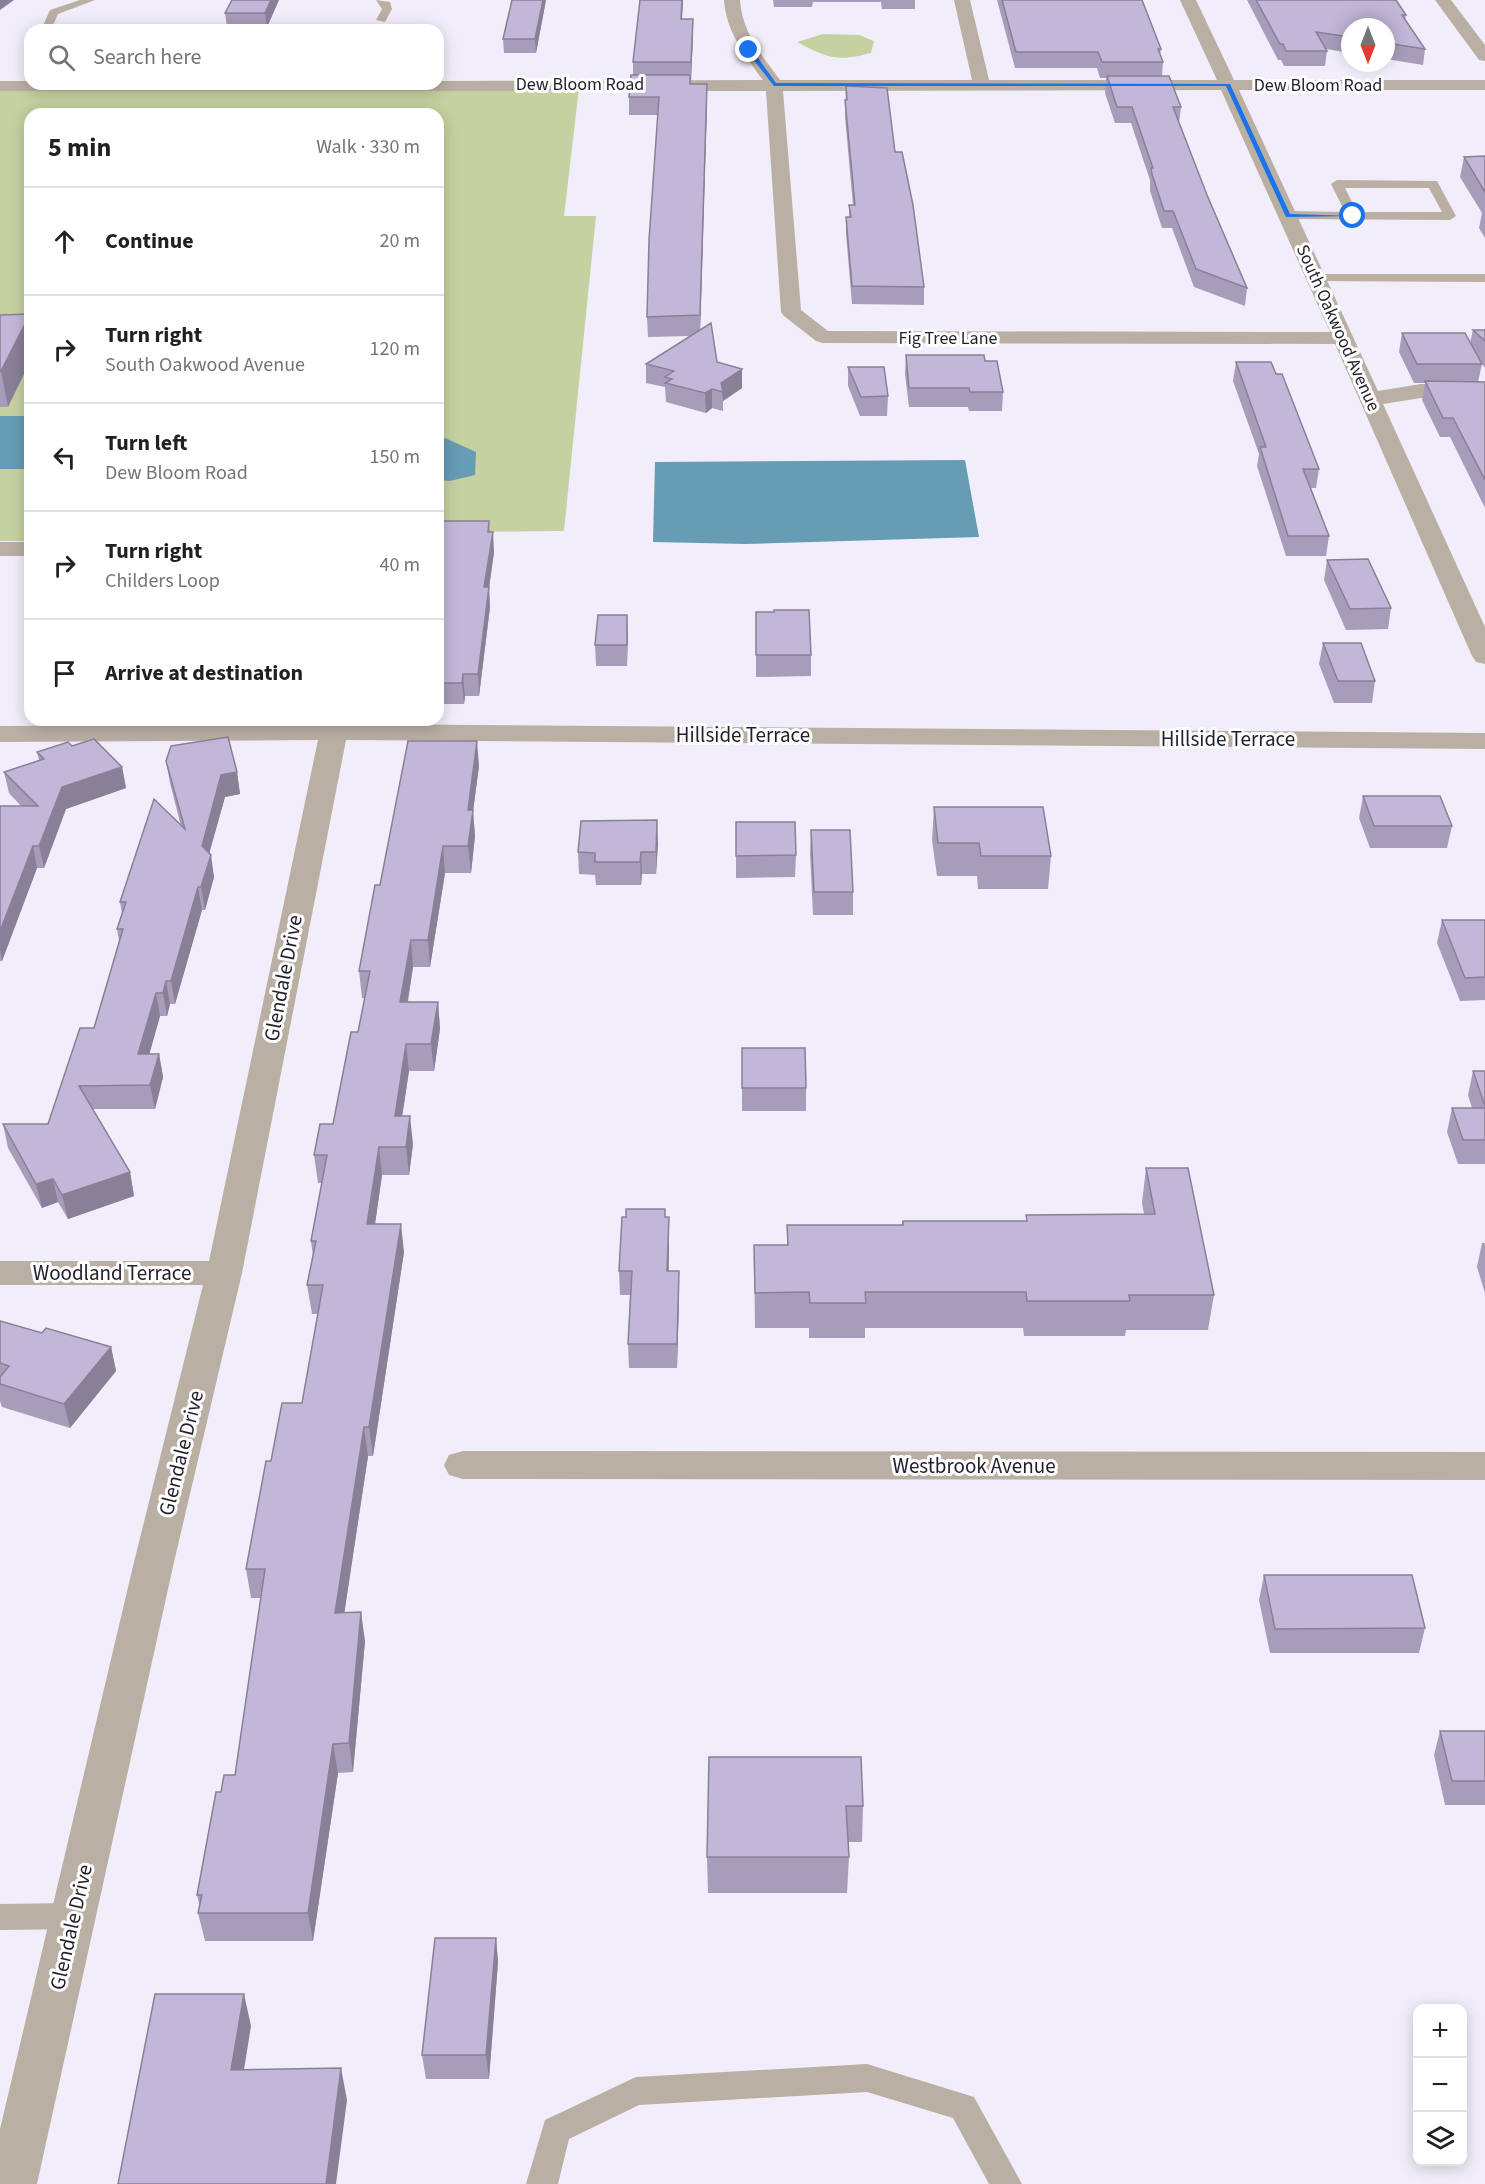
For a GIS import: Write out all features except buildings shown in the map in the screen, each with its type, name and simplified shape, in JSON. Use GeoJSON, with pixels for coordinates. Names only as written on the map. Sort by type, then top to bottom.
{"type":"FeatureCollection","features":[{"type":"Feature","properties":{"kind":"street"},"geometry":{"type":"LineString","coordinates":[[732,0],[732,17],[749,50],[774,84]]}},
{"type":"Feature","properties":{"kind":"street"},"geometry":{"type":"LineString","coordinates":[[962,0],[982,85]]}},
{"type":"Feature","properties":{"kind":"street","name":"South Oakwood Avenue"},"geometry":{"type":"LineString","coordinates":[[1188,0],[1288,216],[1485,656]]}},
{"type":"Feature","properties":{"kind":"street"},"geometry":{"type":"LineString","coordinates":[[1443,0],[1485,56]]}},
{"type":"Feature","properties":{"kind":"street","name":"Dew Bloom Road"},"geometry":{"type":"LineString","coordinates":[[444,84],[1485,85]]}},
{"type":"Feature","properties":{"kind":"street","name":"Fig Tree Lane"},"geometry":{"type":"LineString","coordinates":[[774,84],[791,312],[823,338],[1343,338]]}},
{"type":"Feature","properties":{"kind":"street","name":"Dew Bloom Road"},"geometry":{"type":"LineString","coordinates":[[0,86],[24,85]]}},
{"type":"Feature","properties":{"kind":"street"},"geometry":{"type":"LineString","coordinates":[[1370,399],[1421,391],[1485,392]]}},
{"type":"Feature","properties":{"kind":"street"},"geometry":{"type":"LineString","coordinates":[[0,549],[24,549]]}},
{"type":"Feature","properties":{"kind":"street","name":"Hillside Terrace"},"geometry":{"type":"LineString","coordinates":[[0,734],[334,726],[1485,741]]}},
{"type":"Feature","properties":{"kind":"street","name":"Glendale Drive"},"geometry":{"type":"LineString","coordinates":[[12,2184],[154,1562],[224,1273],[334,726]]}},
{"type":"Feature","properties":{"kind":"street","name":"Woodland Terrace"},"geometry":{"type":"LineString","coordinates":[[0,1274],[224,1273]]}},
{"type":"Feature","properties":{"kind":"street","name":"Westbrook Avenue"},"geometry":{"type":"LineString","coordinates":[[463,1465],[1485,1466]]}},
{"type":"Feature","properties":{"kind":"lane"},"geometry":{"type":"LineString","coordinates":[[49,24],[54,12],[90,0]]}},
{"type":"Feature","properties":{"kind":"lane"},"geometry":{"type":"LineString","coordinates":[[381,0],[387,9],[381,20]]}},
{"type":"Feature","properties":{"kind":"lane"},"geometry":{"type":"LineString","coordinates":[[1288,216],[1353,216],[1450,216],[1433,184],[1337,184],[1353,216]]}},
{"type":"Feature","properties":{"kind":"lane"},"geometry":{"type":"LineString","coordinates":[[1316,278],[1485,278]]}},
{"type":"Feature","properties":{"kind":"lane"},"geometry":{"type":"LineString","coordinates":[[0,1917],[74,1916]]}},
{"type":"Feature","properties":{"kind":"lane"},"geometry":{"type":"LineString","coordinates":[[542,2184],[556,2130],[636,2091],[867,2078],[963,2107],[1006,2184]]}},
{"type":"Feature","properties":{"kind":"green space"},"geometry":{"type":"Polygon","coordinates":[[[823,34],[859,35],[874,41],[871,53],[841,58],[832,57],[797,42],[823,34]]]}},
{"type":"Feature","properties":{"kind":"green space"},"geometry":{"type":"Polygon","coordinates":[[[579,88],[564,216],[596,216],[564,531],[444,532],[444,108],[24,108],[24,541],[0,541],[0,89],[579,88]]]}},
{"type":"Feature","properties":{"kind":"water"},"geometry":{"type":"Polygon","coordinates":[[[0,416],[24,416],[24,469],[0,469],[0,416]]]}},
{"type":"Feature","properties":{"kind":"water"},"geometry":{"type":"Polygon","coordinates":[[[444,438],[476,452],[475,475],[444,480],[444,438]]]}},
{"type":"Feature","properties":{"kind":"water"},"geometry":{"type":"Polygon","coordinates":[[[965,460],[979,537],[746,544],[653,542],[655,462],[965,460]]]}},
{"type":"Feature","properties":{"kind":"route"},"geometry":{"type":"LineString","coordinates":[[749,50],[774,84],[1228,85],[1288,216],[1353,216]]}}]}
